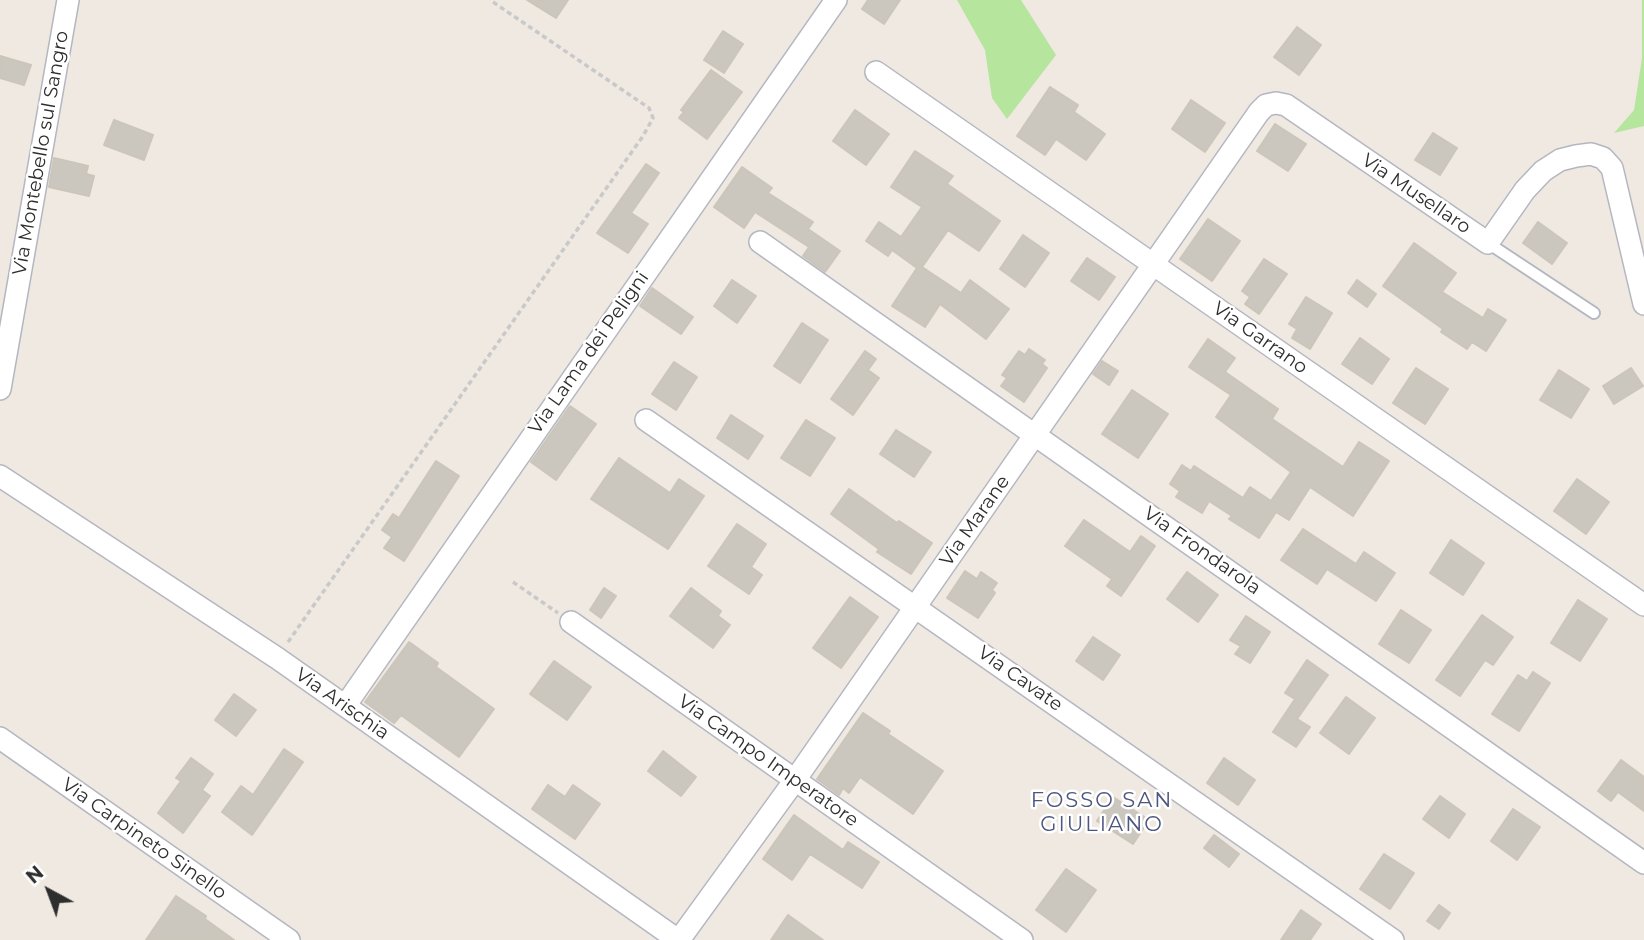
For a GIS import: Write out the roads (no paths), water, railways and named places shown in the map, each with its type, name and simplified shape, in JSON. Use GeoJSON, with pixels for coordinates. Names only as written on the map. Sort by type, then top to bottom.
{"type":"FeatureCollection","features":[{"type":"Feature","properties":{"kind":"street","name":"Via Montebello sul Sangro"},"geometry":{"type":"LineString","coordinates":[[0,389],[68,0]]}},
{"type":"Feature","properties":{"kind":"street","name":"Via Lama dei Peligni"},"geometry":{"type":"LineString","coordinates":[[345,706],[836,0]]}},
{"type":"Feature","properties":{"kind":"street","name":"Via Garrano"},"geometry":{"type":"LineString","coordinates":[[876,72],[1644,605]]}},
{"type":"Feature","properties":{"kind":"street","name":"Via Marane"},"geometry":{"type":"LineString","coordinates":[[678,940],[795,780],[1259,112],[1270,103]]}},
{"type":"Feature","properties":{"kind":"street","name":"Via Musellaro"},"geometry":{"type":"LineString","coordinates":[[1270,103],[1286,105],[1488,243],[1525,190],[1553,164],[1591,154],[1603,158],[1612,168],[1644,304]]}},
{"type":"Feature","properties":{"kind":"street","name":"Via Frondarola"},"geometry":{"type":"LineString","coordinates":[[760,242],[1644,863]]}},
{"type":"Feature","properties":{"kind":"street","name":"Via Cavate"},"geometry":{"type":"LineString","coordinates":[[646,420],[1393,940]]}},
{"type":"Feature","properties":{"kind":"street","name":"Via Arischia"},"geometry":{"type":"LineString","coordinates":[[0,476],[277,658],[678,940]]}},
{"type":"Feature","properties":{"kind":"street","name":"Via Campo Imperatore"},"geometry":{"type":"LineString","coordinates":[[571,622],[1022,940]]}},
{"type":"Feature","properties":{"kind":"street","name":"Via Carpineto Sinello"},"geometry":{"type":"LineString","coordinates":[[0,738],[289,940]]}},
{"type":"Feature","properties":{"kind":"lane"},"geometry":{"type":"LineString","coordinates":[[1488,243],[1594,313]]}},
{"type":"Feature","properties":{"kind":"district","name":"FOSSO SAN GIULIANO"},"geometry":{"type":"Point","coordinates":[1102,813]}}]}
